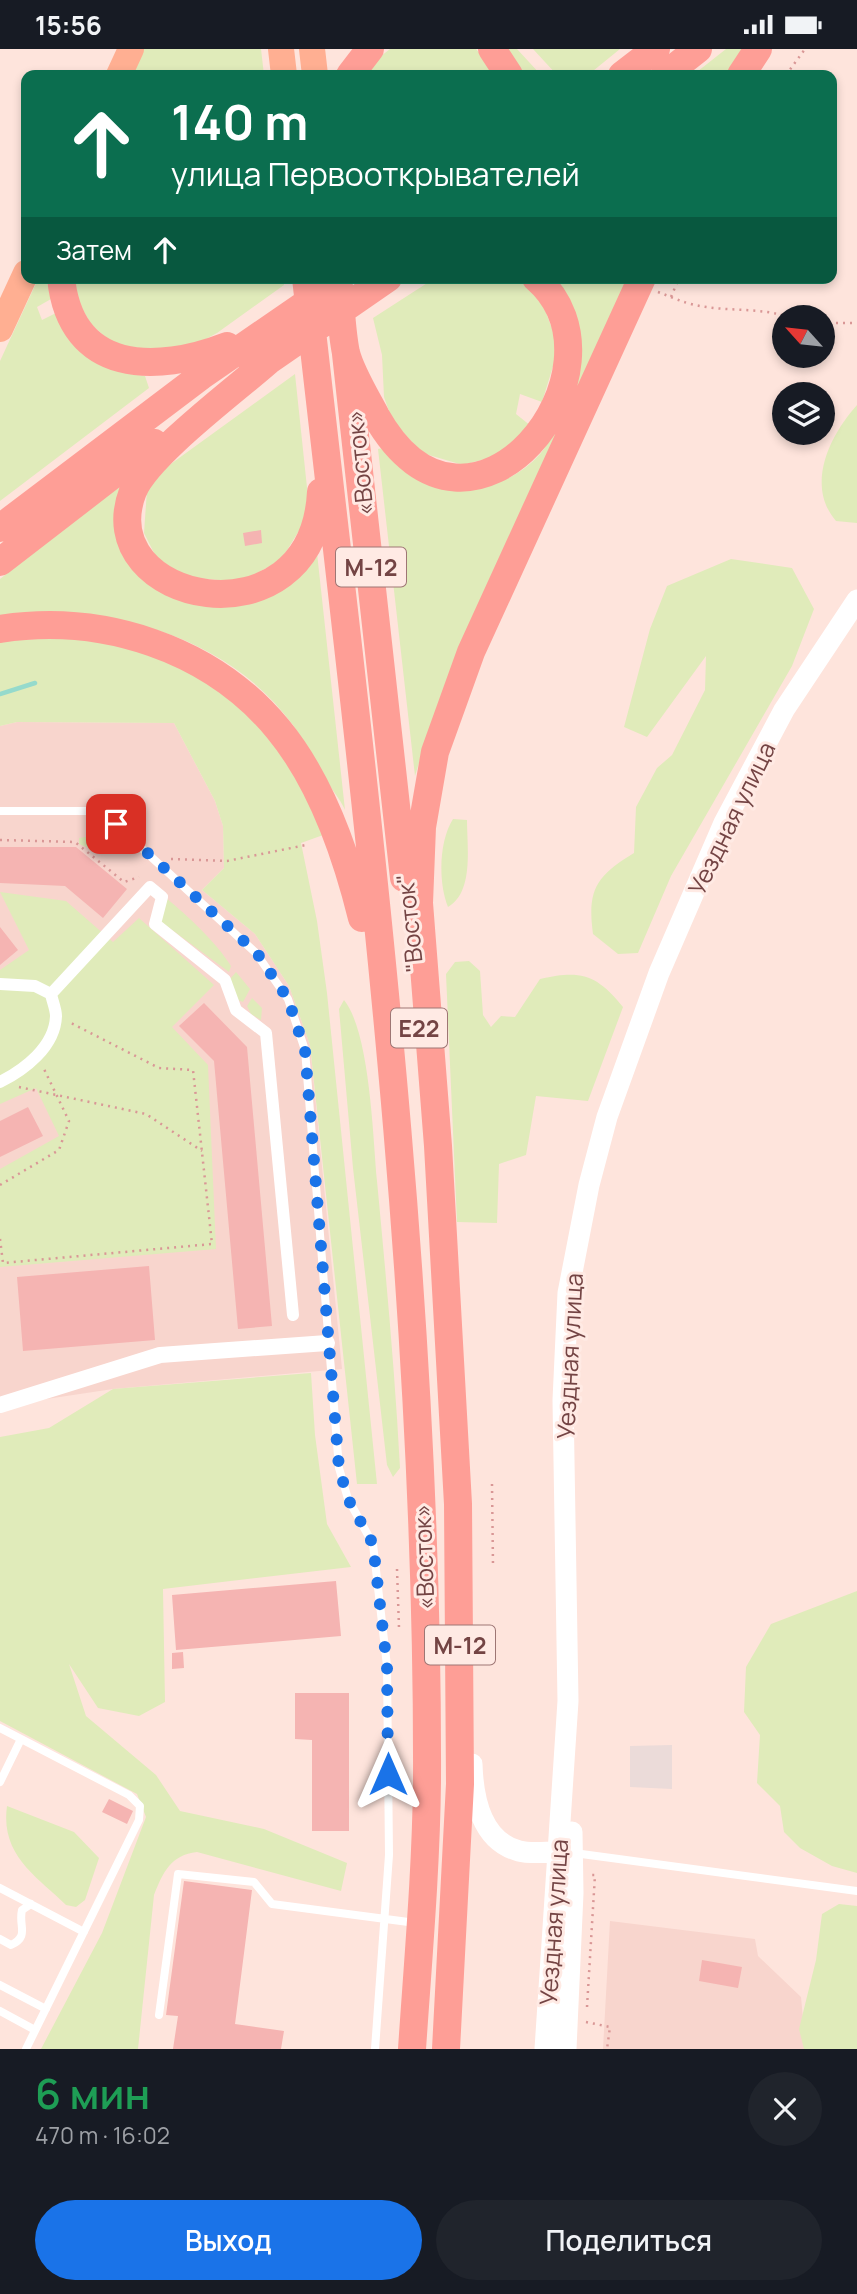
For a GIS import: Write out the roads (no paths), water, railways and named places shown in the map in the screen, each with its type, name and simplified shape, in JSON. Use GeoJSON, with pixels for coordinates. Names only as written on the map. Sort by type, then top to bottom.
{"type":"FeatureCollection","features":[{"type":"Feature","properties":{"kind":"highway"},"geometry":{"type":"LineString","coordinates":[[354,70],[370,49]]}},
{"type":"Feature","properties":{"kind":"highway"},"geometry":{"type":"LineString","coordinates":[[629,70],[656,49]]}},
{"type":"Feature","properties":{"kind":"highway"},"geometry":{"type":"LineString","coordinates":[[671,70],[698,49]]}},
{"type":"Feature","properties":{"kind":"highway"},"geometry":{"type":"LineString","coordinates":[[744,70],[758,49]]}},
{"type":"Feature","properties":{"kind":"highway"},"geometry":{"type":"LineString","coordinates":[[62,284],[66,302],[83,334],[101,350],[131,362],[151,364],[196,358],[272,328]]}},
{"type":"Feature","properties":{"kind":"highway"},"geometry":{"type":"LineString","coordinates":[[307,284],[364,799],[410,1274]]}},
{"type":"Feature","properties":{"kind":"highway"},"geometry":{"type":"LineString","coordinates":[[0,528],[201,376],[332,284]]}},
{"type":"Feature","properties":{"kind":"highway","name":"«Восток»"},"geometry":{"type":"LineString","coordinates":[[340,284],[346,354],[395,781]]}},
{"type":"Feature","properties":{"kind":"highway"},"geometry":{"type":"LineString","coordinates":[[346,354],[391,441],[418,464],[443,474],[485,474],[513,461],[533,443],[554,407],[566,370],[566,326],[553,296],[542,284]]}},
{"type":"Feature","properties":{"kind":"highway"},"geometry":{"type":"LineString","coordinates":[[443,1274],[438,1146],[418,881],[430,774],[443,726],[471,652],[647,284]]}},
{"type":"Feature","properties":{"kind":"highway"},"geometry":{"type":"LineString","coordinates":[[0,562],[157,441],[378,285]]}},
{"type":"Feature","properties":{"kind":"highway"},"geometry":{"type":"LineString","coordinates":[[267,362],[160,455],[140,478],[133,491],[128,514],[130,533],[138,552],[153,570],[169,581],[207,595],[251,591],[285,572],[303,552],[318,514],[319,389]]}},
{"type":"Feature","properties":{"kind":"highway"},"geometry":{"type":"LineString","coordinates":[[0,629],[32,624],[89,627],[136,637],[173,651],[231,684],[265,714],[292,748],[336,834],[364,928],[389,1133],[410,1274]]}},
{"type":"Feature","properties":{"kind":"highway","name":"\"Восток\""},"geometry":{"type":"LineString","coordinates":[[395,781],[443,1274]]}},
{"type":"Feature","properties":{"kind":"highway","name":"«Восток»"},"geometry":{"type":"LineString","coordinates":[[410,1274],[426,1626],[427,1785],[412,2049]]}},
{"type":"Feature","properties":{"kind":"highway","name":"«Восток»"},"geometry":{"type":"LineString","coordinates":[[443,1274],[458,1504],[460,1658],[460,1784],[446,2049]]}},
{"type":"Feature","properties":{"kind":"main road"},"geometry":{"type":"LineString","coordinates":[[121,70],[131,49]]}},
{"type":"Feature","properties":{"kind":"main road"},"geometry":{"type":"LineString","coordinates":[[281,49],[283,70]]}},
{"type":"Feature","properties":{"kind":"main road"},"geometry":{"type":"LineString","coordinates":[[312,49],[314,70]]}},
{"type":"Feature","properties":{"kind":"main road"},"geometry":{"type":"LineString","coordinates":[[0,329],[21,284]]}},
{"type":"Feature","properties":{"kind":"street","name":"Уездная улица"},"geometry":{"type":"LineString","coordinates":[[545,2049],[565,1852],[565,1360],[568,1293],[589,1185],[607,1117],[659,973],[724,823],[784,710],[857,600]]}},
{"type":"Feature","properties":{"kind":"street"},"geometry":{"type":"LineString","coordinates":[[51,994],[150,887],[162,897],[155,924],[225,980],[236,1010],[265,1033],[293,1315]]}},
{"type":"Feature","properties":{"kind":"street"},"geometry":{"type":"LineString","coordinates":[[0,983],[35,986],[51,994]]}},
{"type":"Feature","properties":{"kind":"street"},"geometry":{"type":"LineString","coordinates":[[6,1084],[27,1068],[50,1037],[56,1016],[51,994]]}},
{"type":"Feature","properties":{"kind":"street"},"geometry":{"type":"LineString","coordinates":[[0,1405],[160,1355],[327,1343]]}},
{"type":"Feature","properties":{"kind":"street"},"geometry":{"type":"LineString","coordinates":[[460,1658],[469,1705],[473,1787],[478,1810],[487,1826],[508,1846],[520,1851],[565,1852]]}},
{"type":"Feature","properties":{"kind":"street","name":"Уездная улица"},"geometry":{"type":"LineString","coordinates":[[565,1852],[573,1893],[566,2049]]}},
{"type":"Feature","properties":{"kind":"lane"},"geometry":{"type":"LineString","coordinates":[[0,811],[101,811],[145,848],[159,866],[257,953],[288,999],[305,1050],[339,1468],[348,1499],[373,1544],[387,1666],[387,1919],[375,2049]]}},
{"type":"Feature","properties":{"kind":"lane"},"geometry":{"type":"LineString","coordinates":[[0,1728],[128,1795],[140,1806],[139,1820],[26,2049]]}},
{"type":"Feature","properties":{"kind":"lane"},"geometry":{"type":"LineString","coordinates":[[0,1782],[21,1739]]}},
{"type":"Feature","properties":{"kind":"lane"},"geometry":{"type":"LineString","coordinates":[[565,1852],[857,1891]]}},
{"type":"Feature","properties":{"kind":"lane"},"geometry":{"type":"LineString","coordinates":[[159,2015],[178,1874],[254,1882],[272,1904],[421,1923]]}},
{"type":"Feature","properties":{"kind":"lane"},"geometry":{"type":"LineString","coordinates":[[0,1888],[84,1931]]}},
{"type":"Feature","properties":{"kind":"lane"},"geometry":{"type":"LineString","coordinates":[[0,1939],[10,1945],[20,1941],[24,1933],[22,1910],[32,1904]]}},
{"type":"Feature","properties":{"kind":"lane"},"geometry":{"type":"LineString","coordinates":[[0,1985],[46,2009]]}},
{"type":"Feature","properties":{"kind":"lane"},"geometry":{"type":"LineString","coordinates":[[0,2011],[35,2029]]}},
{"type":"Feature","properties":{"kind":"waterway"},"geometry":{"type":"LineString","coordinates":[[0,694],[35,683]]}}]}
